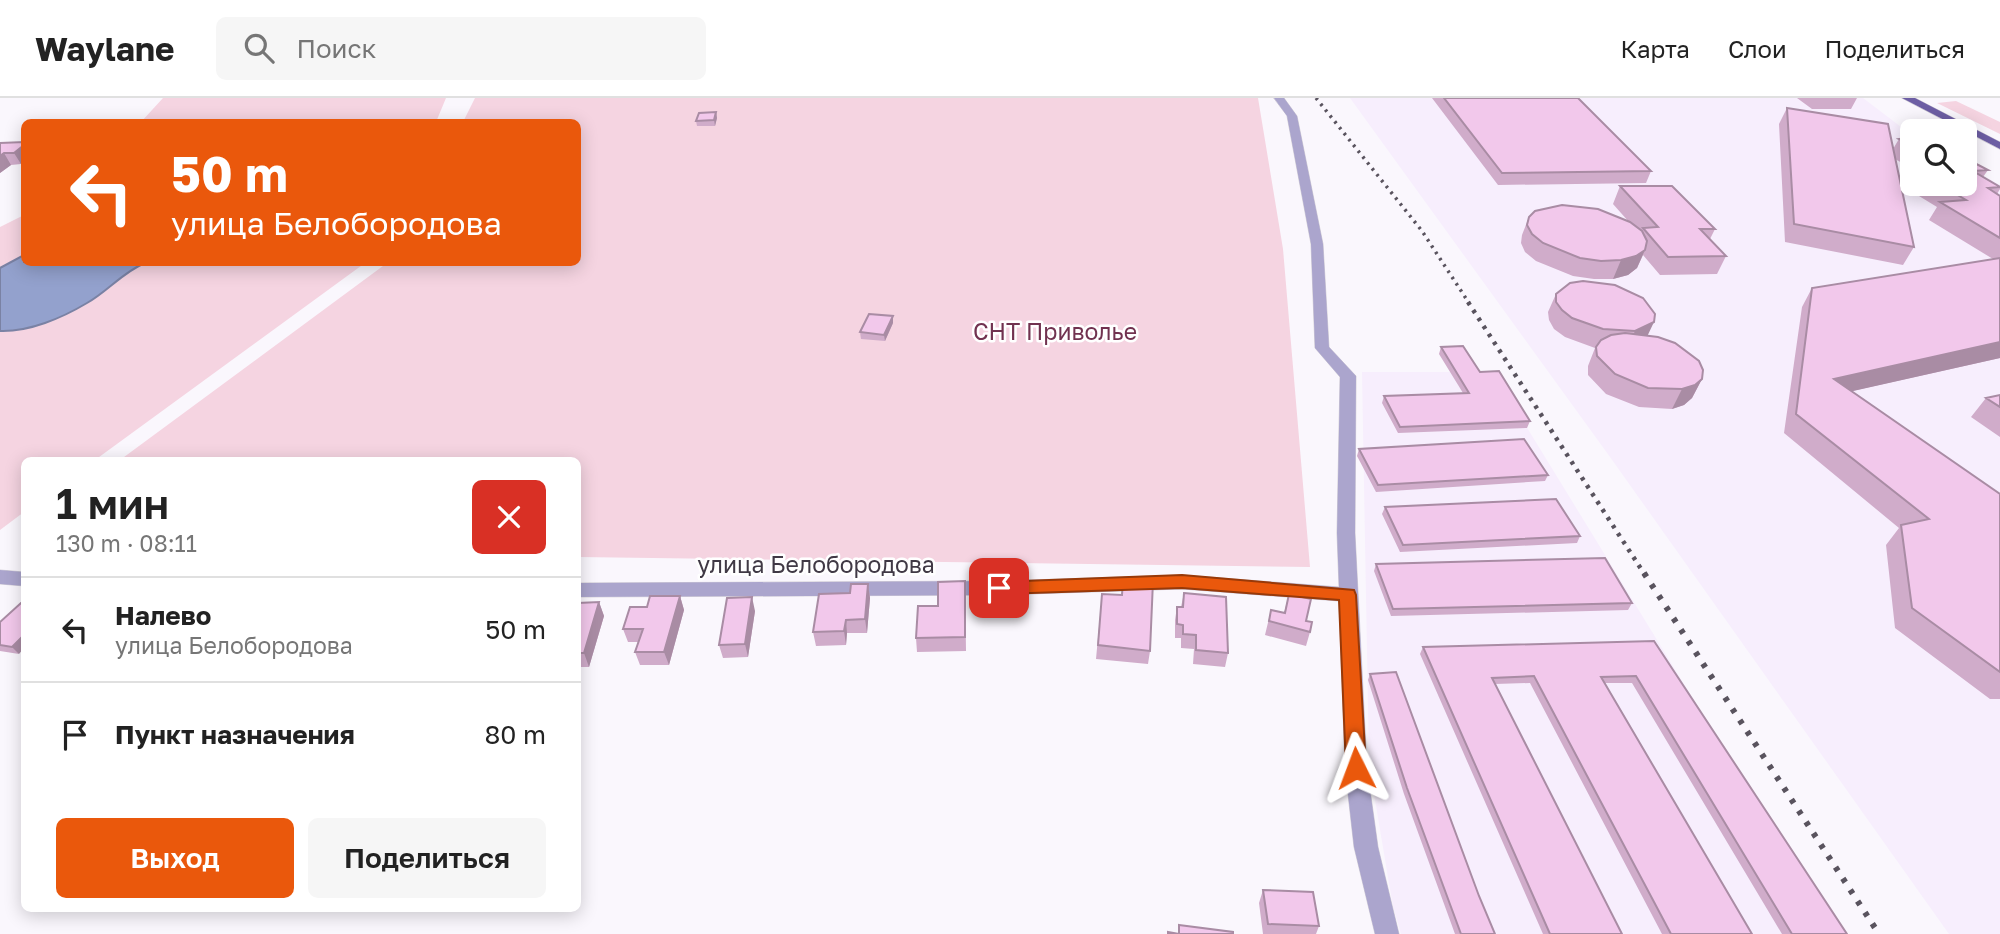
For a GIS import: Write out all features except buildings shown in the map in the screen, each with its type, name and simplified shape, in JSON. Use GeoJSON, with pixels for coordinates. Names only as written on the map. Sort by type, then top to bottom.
{"type":"FeatureCollection","features":[{"type":"Feature","properties":{"kind":"main road"},"geometry":{"type":"LineString","coordinates":[[1907,98],[2000,146]]}},
{"type":"Feature","properties":{"kind":"street"},"geometry":{"type":"LineString","coordinates":[[1279,98],[1292,116],[1317,244],[1322,348],[1348,376],[1348,595],[1356,768],[1366,847],[1387,934]]}},
{"type":"Feature","properties":{"kind":"street"},"geometry":{"type":"LineString","coordinates":[[0,577],[21,579]]}},
{"type":"Feature","properties":{"kind":"street","name":"улица Белобородова"},"geometry":{"type":"LineString","coordinates":[[581,590],[999,588],[1182,582],[1348,595]]}},
{"type":"Feature","properties":{"kind":"shaded area"},"geometry":{"type":"Polygon","coordinates":[[[1350,98],[1863,98],[1900,126],[1900,196],[1977,196],[1977,172],[2000,185],[2000,934],[1949,934],[1610,457],[1350,98]]]}},
{"type":"Feature","properties":{"kind":"shaded area"},"geometry":{"type":"Polygon","coordinates":[[[1362,372],[1493,372],[1837,934],[1401,934],[1393,907],[1369,764],[1362,372]]]}},
{"type":"Feature","properties":{"kind":"green space"},"geometry":{"type":"Polygon","coordinates":[[[163,98],[446,98],[437,119],[144,119],[163,98]]]}},
{"type":"Feature","properties":{"kind":"green space","name":"СНТ Приволье"},"geometry":{"type":"Polygon","coordinates":[[[475,98],[1258,98],[1283,249],[1310,567],[581,557],[581,457],[124,457],[383,266],[581,266],[581,119],[464,119],[475,98]]]}},
{"type":"Feature","properties":{"kind":"green space"},"geometry":{"type":"Polygon","coordinates":[[[1956,101],[2000,122],[2000,134],[1977,123],[1977,119],[1970,119],[1937,103],[1956,101]]]}},
{"type":"Feature","properties":{"kind":"green space"},"geometry":{"type":"Polygon","coordinates":[[[21,216],[21,266],[361,266],[99,457],[21,457],[21,514],[0,530],[0,227],[21,216]]]}},
{"type":"Feature","properties":{"kind":"water"},"geometry":{"type":"Polygon","coordinates":[[[21,257],[21,266],[139,266],[95,298],[67,314],[34,327],[11,331],[0,331],[0,268],[21,257]]]}},
{"type":"Feature","properties":{"kind":"railway"},"geometry":{"type":"LineString","coordinates":[[1316,98],[1422,231],[1469,303]]}},
{"type":"Feature","properties":{"kind":"railway"},"geometry":{"type":"LineString","coordinates":[[1468,302],[1645,575]]}},
{"type":"Feature","properties":{"kind":"railway"},"geometry":{"type":"LineString","coordinates":[[1644,573],[1879,934]]}},
{"type":"Feature","properties":{"kind":"route"},"geometry":{"type":"LineString","coordinates":[[999,588],[1182,582],[1348,595],[1356,768]]}}]}
